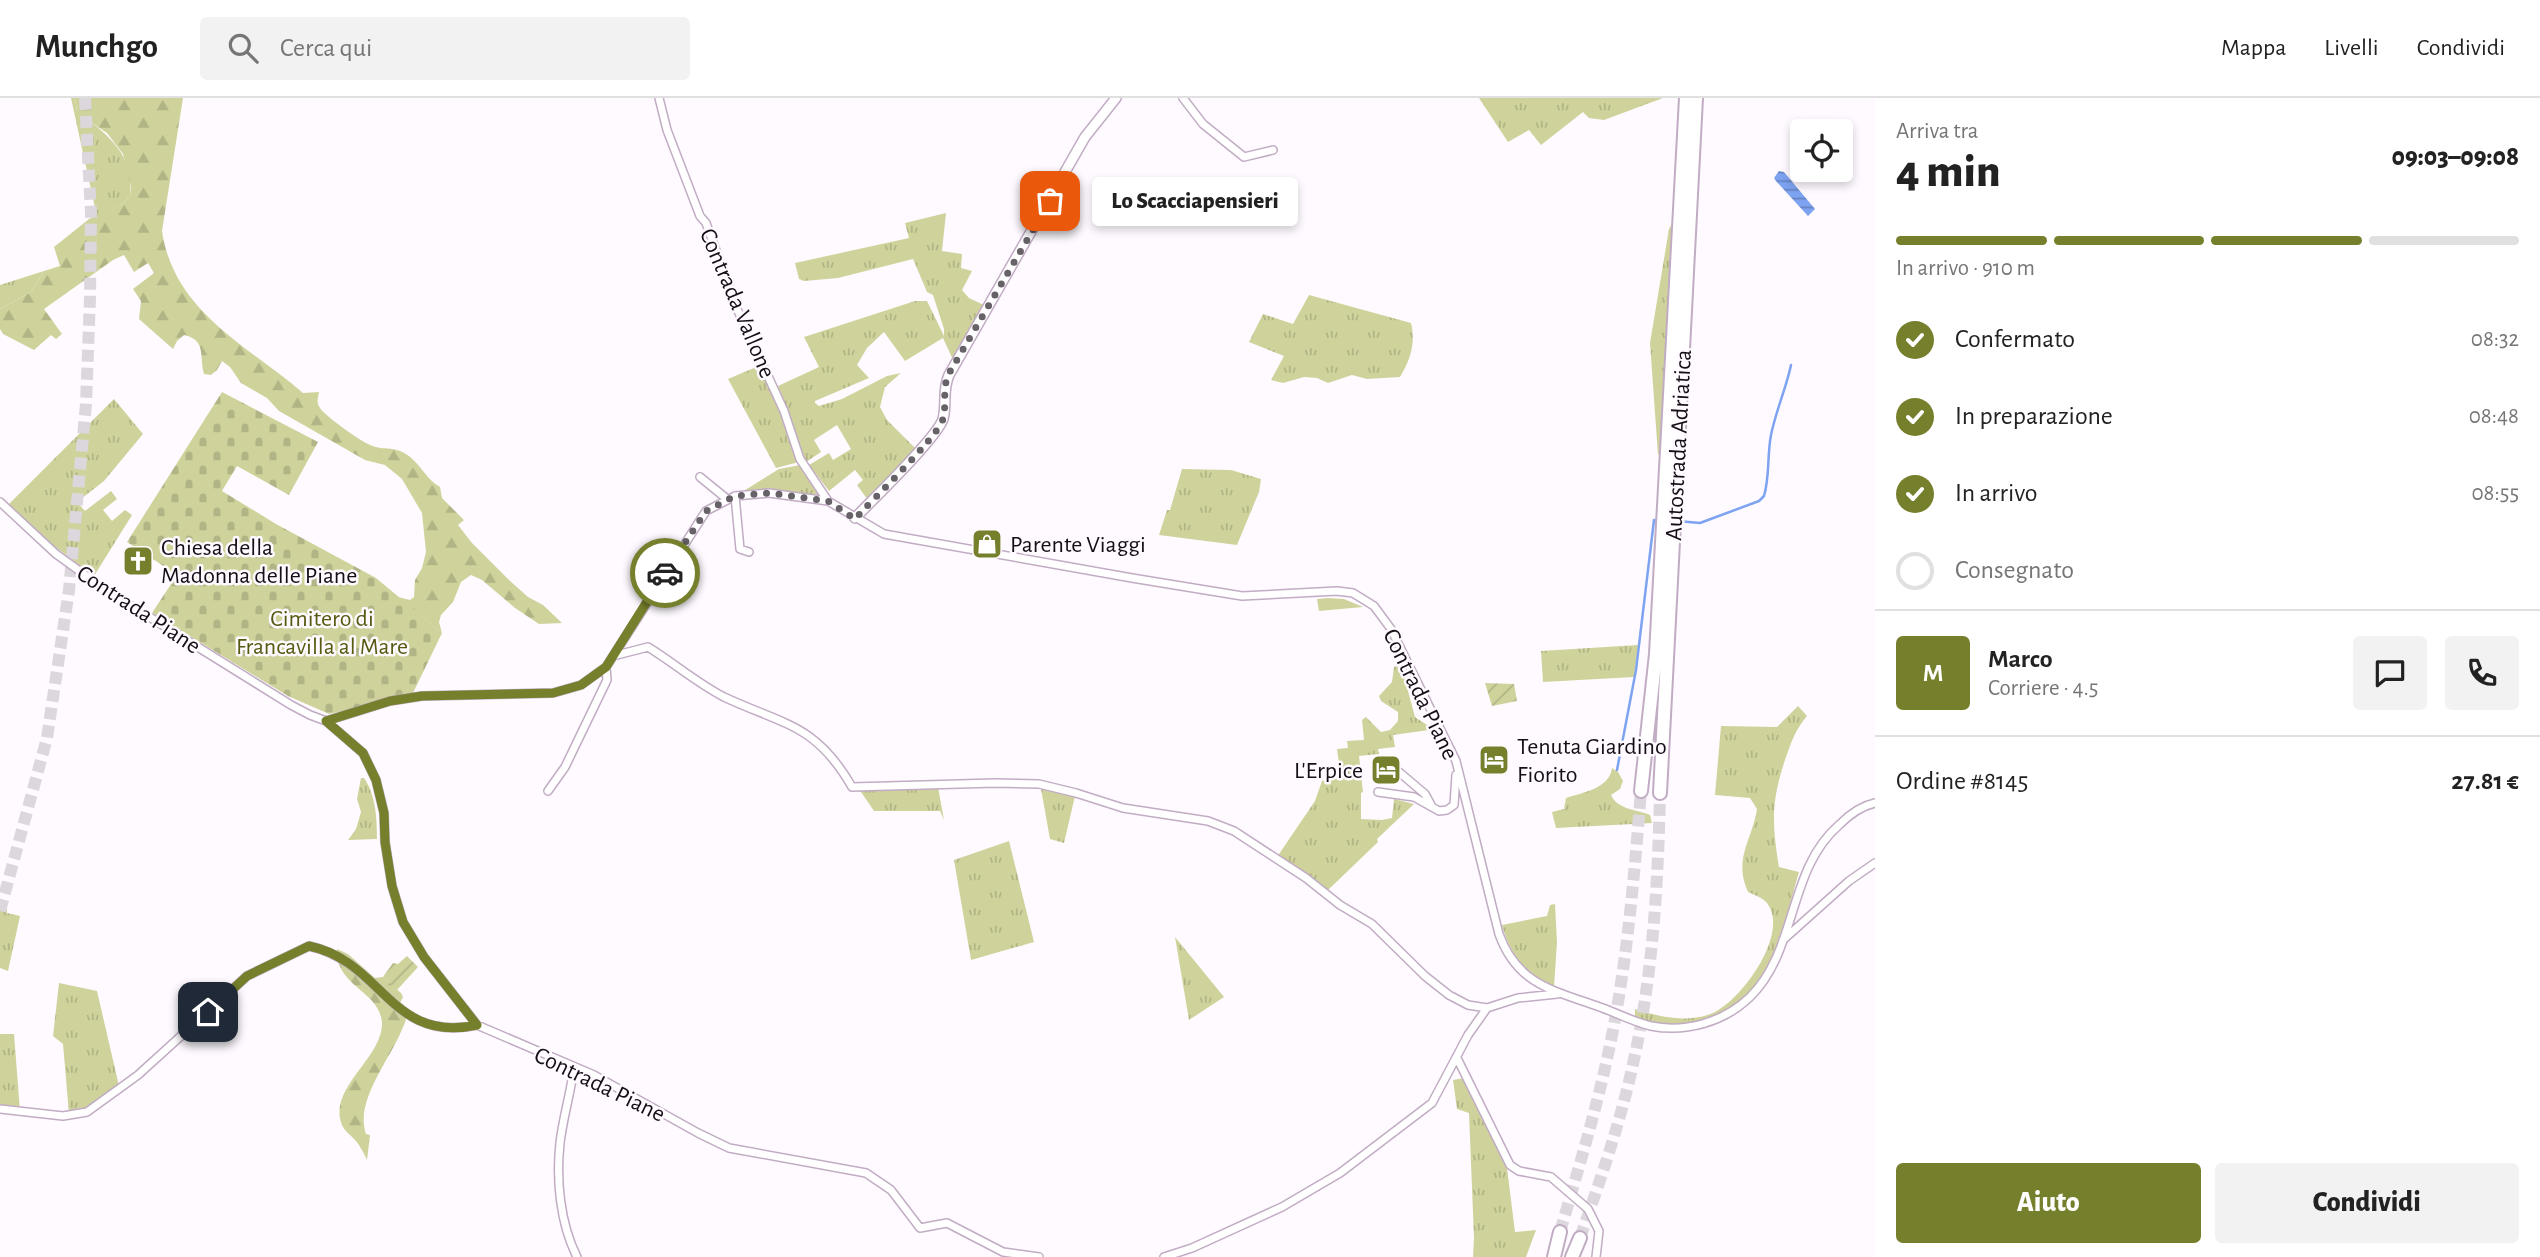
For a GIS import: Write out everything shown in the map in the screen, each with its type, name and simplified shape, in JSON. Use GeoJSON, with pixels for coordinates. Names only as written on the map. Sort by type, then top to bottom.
{"type":"FeatureCollection","features":[{"type":"Feature","properties":{"kind":"highway","name":"Autostrada Adriatica"},"geometry":{"type":"LineString","coordinates":[[1660,793],[1684,233],[1686,98]]}},
{"type":"Feature","properties":{"kind":"highway","name":"Autostrada Adriatica"},"geometry":{"type":"LineString","coordinates":[[1641,791],[1656,654],[1684,233],[1696,98]]}},
{"type":"Feature","properties":{"kind":"highway"},"geometry":{"type":"LineString","coordinates":[[1553,1257],[1560,1232]]}},
{"type":"Feature","properties":{"kind":"highway"},"geometry":{"type":"LineString","coordinates":[[1572,1257],[1580,1238]]}},
{"type":"Feature","properties":{"kind":"street","name":"Contrada Vallone"},"geometry":{"type":"LineString","coordinates":[[659,98],[679,164],[700,216],[706,223],[738,311],[785,411],[800,459],[828,501]]}},
{"type":"Feature","properties":{"kind":"street"},"geometry":{"type":"LineString","coordinates":[[855,519],[942,421],[943,388],[948,375],[1085,137],[1116,98]]}},
{"type":"Feature","properties":{"kind":"street"},"geometry":{"type":"LineString","coordinates":[[1183,98],[1203,124],[1244,157],[1273,150]]}},
{"type":"Feature","properties":{"kind":"street"},"geometry":{"type":"LineString","coordinates":[[700,477],[731,498],[740,549],[748,552]]}},
{"type":"Feature","properties":{"kind":"street","name":"Contrada Piane"},"geometry":{"type":"LineString","coordinates":[[731,498],[769,493],[828,501],[884,534],[1242,596],[1337,590],[1353,593],[1374,606],[1387,622],[1455,761],[1501,940],[1513,960],[1527,976],[1541,986],[1652,1026],[1672,1028],[1704,1024],[1738,1007],[1757,990],[1773,965],[1803,877],[1821,842],[1846,818],[1875,803]]}},
{"type":"Feature","properties":{"kind":"street"},"geometry":{"type":"LineString","coordinates":[[326,721],[390,701],[422,696],[553,693],[581,685],[606,667],[706,511],[731,498]]}},
{"type":"Feature","properties":{"kind":"street","name":"Contrada Piane"},"geometry":{"type":"LineString","coordinates":[[0,502],[44,544],[112,594],[291,705],[326,721],[363,753],[376,780],[384,813],[385,842],[392,886],[403,922],[424,957],[477,1025],[603,1080],[729,1148],[866,1173],[891,1190],[920,1228],[947,1223],[1003,1252],[1039,1257]]}},
{"type":"Feature","properties":{"kind":"street"},"geometry":{"type":"LineString","coordinates":[[613,656],[648,648],[666,658],[683,673],[724,696],[788,722],[822,745],[839,764],[852,787],[1040,784],[1123,808],[1208,821],[1234,831],[1306,877],[1340,905],[1372,924],[1424,976],[1449,995],[1468,1005],[1487,1008],[1468,1035],[1432,1103],[1340,1173],[1282,1207],[1194,1247],[1164,1257]]}},
{"type":"Feature","properties":{"kind":"street"},"geometry":{"type":"LineString","coordinates":[[548,791],[565,767],[607,680],[606,667]]}},
{"type":"Feature","properties":{"kind":"street"},"geometry":{"type":"LineString","coordinates":[[1378,792],[1414,797],[1439,811],[1447,810],[1454,805],[1456,794],[1455,761]]}},
{"type":"Feature","properties":{"kind":"street"},"geometry":{"type":"LineString","coordinates":[[1399,772],[1425,794],[1431,806]]}},
{"type":"Feature","properties":{"kind":"street"},"geometry":{"type":"LineString","coordinates":[[1782,940],[1849,881],[1875,863]]}},
{"type":"Feature","properties":{"kind":"street"},"geometry":{"type":"LineString","coordinates":[[0,1109],[62,1116],[87,1112],[138,1075],[247,976],[309,946],[338,956],[363,973],[412,1018],[427,1026],[459,1029],[477,1025]]}},
{"type":"Feature","properties":{"kind":"street","name":"Contrada Piane"},"geometry":{"type":"LineString","coordinates":[[1487,1008],[1518,998],[1560,994]]}},
{"type":"Feature","properties":{"kind":"street"},"geometry":{"type":"LineString","coordinates":[[1457,1058],[1510,1165],[1519,1171],[1551,1177],[1593,1215],[1600,1237],[1596,1257]]}},
{"type":"Feature","properties":{"kind":"street"},"geometry":{"type":"LineString","coordinates":[[574,1067],[560,1145],[560,1168],[562,1211],[577,1257]]}},
{"type":"Feature","properties":{"kind":"green space"},"geometry":{"type":"Polygon","coordinates":[[[71,98],[75,98],[77,111],[116,146],[128,168],[130,196],[122,204],[97,217],[71,98]]]}},
{"type":"Feature","properties":{"kind":"green space"},"geometry":{"type":"Polygon","coordinates":[[[75,98],[183,98],[162,231],[169,259],[181,284],[197,305],[237,342],[303,393],[319,392],[319,406],[323,411],[357,438],[378,448],[398,450],[413,460],[440,487],[442,498],[464,520],[458,525],[472,543],[528,597],[543,605],[562,623],[539,624],[482,580],[471,575],[461,582],[453,602],[441,615],[439,622],[442,633],[398,597],[410,600],[414,597],[415,580],[422,568],[426,552],[422,513],[402,479],[385,465],[365,460],[279,411],[267,398],[241,383],[230,367],[222,361],[211,375],[204,374],[201,350],[191,337],[184,335],[173,349],[139,319],[141,301],[133,289],[154,273],[148,263],[134,272],[124,255],[44,309],[62,334],[56,339],[51,335],[34,350],[3,334],[0,329],[0,309],[31,292],[44,271],[60,266],[54,247],[89,219],[122,204],[130,196],[131,187],[123,154],[107,133],[92,123],[84,125],[77,111],[75,98]]]}},
{"type":"Feature","properties":{"kind":"green space"},"geometry":{"type":"Polygon","coordinates":[[[1479,98],[1663,98],[1604,120],[1589,118],[1583,112],[1541,145],[1529,130],[1508,142],[1479,98]]]}},
{"type":"Feature","properties":{"kind":"green space"},"geometry":{"type":"Polygon","coordinates":[[[946,213],[942,251],[962,254],[961,268],[972,271],[962,290],[969,298],[986,306],[954,362],[943,338],[905,361],[884,332],[867,348],[857,365],[869,378],[815,401],[819,406],[842,399],[887,376],[901,373],[885,387],[880,407],[887,420],[917,450],[868,500],[857,485],[863,480],[855,470],[829,491],[809,465],[829,453],[833,460],[851,449],[837,425],[814,440],[821,452],[806,462],[778,386],[819,367],[804,337],[915,301],[927,301],[944,336],[944,329],[933,295],[927,292],[913,259],[838,278],[804,281],[799,279],[795,263],[909,238],[905,223],[946,213]]]}},
{"type":"Feature","properties":{"kind":"green space"},"geometry":{"type":"Polygon","coordinates":[[[1673,222],[1661,450],[1658,455],[1650,343],[1669,229],[1673,222]]]}},
{"type":"Feature","properties":{"kind":"green space"},"geometry":{"type":"Polygon","coordinates":[[[44,271],[31,292],[0,309],[0,285],[44,271]]]}},
{"type":"Feature","properties":{"kind":"green space"},"geometry":{"type":"Polygon","coordinates":[[[1309,295],[1411,323],[1411,352],[1400,377],[1367,379],[1352,375],[1328,383],[1317,378],[1304,377],[1283,383],[1271,380],[1284,356],[1249,342],[1263,314],[1293,324],[1309,295]]]}},
{"type":"Feature","properties":{"kind":"green space"},"geometry":{"type":"Polygon","coordinates":[[[761,365],[780,404],[799,462],[776,468],[728,379],[761,365]]]}},
{"type":"Feature","properties":{"kind":"green space","name":"Cimitero di Francavilla al Mare"},"geometry":{"type":"Polygon","coordinates":[[[222,392],[318,442],[289,495],[237,466],[222,491],[276,524],[376,578],[442,633],[412,695],[329,714],[288,696],[152,613],[177,575],[127,542],[222,392]]]}},
{"type":"Feature","properties":{"kind":"green space"},"geometry":{"type":"Polygon","coordinates":[[[114,399],[143,434],[104,481],[77,502],[85,511],[111,491],[117,499],[103,510],[112,521],[125,510],[132,515],[94,576],[46,540],[8,505],[114,399]]]}},
{"type":"Feature","properties":{"kind":"green space"},"geometry":{"type":"Polygon","coordinates":[[[800,465],[820,490],[817,495],[742,492],[779,469],[800,465]]]}},
{"type":"Feature","properties":{"kind":"green space"},"geometry":{"type":"Polygon","coordinates":[[[1182,469],[1231,470],[1261,479],[1259,492],[1237,545],[1159,535],[1167,510],[1170,510],[1182,469]]]}},
{"type":"Feature","properties":{"kind":"green space"},"geometry":{"type":"Polygon","coordinates":[[[1317,599],[1344,599],[1363,607],[1319,611],[1317,599]]]}},
{"type":"Feature","properties":{"kind":"green space"},"geometry":{"type":"Polygon","coordinates":[[[1638,645],[1634,677],[1543,682],[1541,651],[1638,645]]]}},
{"type":"Feature","properties":{"kind":"green space"},"geometry":{"type":"Polygon","coordinates":[[[1400,664],[1411,685],[1408,691],[1415,717],[1427,725],[1429,730],[1393,735],[1395,747],[1378,749],[1379,754],[1359,756],[1363,792],[1361,819],[1392,818],[1394,799],[1414,804],[1327,891],[1277,857],[1315,801],[1322,781],[1341,778],[1337,749],[1348,748],[1347,741],[1364,740],[1362,720],[1366,717],[1381,732],[1390,730],[1398,721],[1398,712],[1381,701],[1379,696],[1392,682],[1394,667],[1400,664]]]}},
{"type":"Feature","properties":{"kind":"green space"},"geometry":{"type":"Polygon","coordinates":[[[1485,683],[1514,684],[1517,701],[1492,706],[1485,683]]]}},
{"type":"Feature","properties":{"kind":"green space"},"geometry":{"type":"Polygon","coordinates":[[[1798,706],[1807,716],[1799,726],[1780,775],[1774,825],[1779,867],[1799,872],[1781,936],[1772,957],[1750,993],[1733,1007],[1713,1017],[1674,1026],[1635,1019],[1635,1009],[1665,1017],[1685,1018],[1715,1012],[1738,993],[1760,964],[1773,931],[1773,916],[1765,901],[1748,892],[1742,869],[1757,809],[1750,798],[1715,795],[1721,726],[1777,727],[1798,706]]]}},
{"type":"Feature","properties":{"kind":"green space"},"geometry":{"type":"Polygon","coordinates":[[[1612,768],[1623,781],[1620,789],[1611,795],[1614,800],[1618,804],[1650,815],[1652,823],[1556,828],[1552,812],[1564,809],[1566,798],[1601,785],[1610,775],[1612,768]]]}},
{"type":"Feature","properties":{"kind":"green space"},"geometry":{"type":"Polygon","coordinates":[[[361,778],[364,778],[368,785],[373,799],[377,839],[348,840],[356,829],[361,812],[357,799],[361,778]]]}},
{"type":"Feature","properties":{"kind":"green space"},"geometry":{"type":"Polygon","coordinates":[[[938,787],[944,820],[940,811],[874,811],[859,789],[938,787]]]}},
{"type":"Feature","properties":{"kind":"green space"},"geometry":{"type":"Polygon","coordinates":[[[1041,789],[1075,796],[1064,843],[1050,839],[1041,789]]]}},
{"type":"Feature","properties":{"kind":"green space"},"geometry":{"type":"Polygon","coordinates":[[[1009,841],[1034,942],[971,960],[954,860],[1009,841]]]}},
{"type":"Feature","properties":{"kind":"green space"},"geometry":{"type":"Polygon","coordinates":[[[1555,904],[1557,942],[1554,987],[1535,976],[1520,962],[1505,936],[1502,925],[1547,916],[1550,905],[1555,904]]]}},
{"type":"Feature","properties":{"kind":"green space"},"geometry":{"type":"Polygon","coordinates":[[[0,905],[7,907],[7,913],[20,916],[8,971],[0,968],[0,905]]]}},
{"type":"Feature","properties":{"kind":"green space"},"geometry":{"type":"Polygon","coordinates":[[[1175,937],[1224,997],[1189,1020],[1175,937]]]}},
{"type":"Feature","properties":{"kind":"green space"},"geometry":{"type":"Polygon","coordinates":[[[337,949],[348,954],[375,978],[383,977],[401,993],[403,997],[400,1003],[408,1012],[366,1105],[366,1134],[370,1135],[367,1160],[358,1143],[343,1127],[339,1111],[348,1086],[380,1036],[382,1023],[374,1003],[343,972],[338,962],[337,949]]]}},
{"type":"Feature","properties":{"kind":"green space"},"geometry":{"type":"Polygon","coordinates":[[[407,956],[418,967],[397,990],[383,977],[393,963],[398,964],[407,956]]]}},
{"type":"Feature","properties":{"kind":"green space"},"geometry":{"type":"Polygon","coordinates":[[[59,983],[97,991],[122,1090],[89,1114],[69,1114],[63,1044],[53,1036],[59,983]]]}},
{"type":"Feature","properties":{"kind":"green space"},"geometry":{"type":"Polygon","coordinates":[[[0,1034],[14,1034],[20,1111],[0,1104],[0,1034]]]}},
{"type":"Feature","properties":{"kind":"green space"},"geometry":{"type":"Polygon","coordinates":[[[1464,1078],[1494,1135],[1507,1168],[1515,1232],[1536,1230],[1526,1257],[1473,1257],[1469,1113],[1457,1109],[1453,1080],[1464,1078]]]}},
{"type":"Feature","properties":{"kind":"water"},"geometry":{"type":"Polygon","coordinates":[[[1779,171],[1784,172],[1815,209],[1808,216],[1774,178],[1779,171]]]}},
{"type":"Feature","properties":{"kind":"waterway"},"geometry":{"type":"LineString","coordinates":[[1677,521],[1700,523],[1759,501],[1764,496],[1771,435],[1791,365]]}},
{"type":"Feature","properties":{"kind":"waterway"},"geometry":{"type":"LineString","coordinates":[[1617,770],[1636,670],[1654,520],[1660,520]]}},
{"type":"Feature","properties":{"kind":"tunnel"},"geometry":{"type":"LineString","coordinates":[[0,911],[47,738],[69,590],[86,404],[90,298],[91,213],[85,98]]}},
{"type":"Feature","properties":{"kind":"tunnel"},"geometry":{"type":"LineString","coordinates":[[1560,1232],[1584,1151],[1611,1042],[1628,931],[1641,791]]}},
{"type":"Feature","properties":{"kind":"tunnel"},"geometry":{"type":"LineString","coordinates":[[1580,1238],[1616,1130],[1640,1031],[1653,929],[1660,793]]}},
{"type":"Feature","properties":{"kind":"way so far"},"geometry":{"type":"LineString","coordinates":[[665,573],[706,511],[735,496],[769,493],[828,501],[855,519],[942,421],[945,405],[943,388],[948,375],[1050,201]]}},
{"type":"Feature","properties":{"kind":"place","name":"Lo Scacciapensieri"},"geometry":{"type":"Point","coordinates":[1050,201]}},
{"type":"Feature","properties":{"kind":"place","name":"Parente Viaggi"},"geometry":{"type":"Point","coordinates":[987,544]}},
{"type":"Feature","properties":{"kind":"place","name":"Chiesa della Madonna delle Piane"},"geometry":{"type":"Point","coordinates":[138,561]}},
{"type":"Feature","properties":{"kind":"place","name":"Tenuta Giardino Fiorito"},"geometry":{"type":"Point","coordinates":[1494,760]}},
{"type":"Feature","properties":{"kind":"place","name":"L'Erpice"},"geometry":{"type":"Point","coordinates":[1386,770]}},
{"type":"Feature","properties":{"kind":"route"},"geometry":{"type":"LineString","coordinates":[[208,1012],[247,976],[309,946],[338,956],[363,973],[412,1018],[427,1026],[459,1029],[477,1025],[424,957],[403,922],[392,886],[385,842],[384,813],[376,780],[363,753],[326,721],[390,701],[422,696],[553,693],[581,685],[606,667],[665,573]]}}]}
